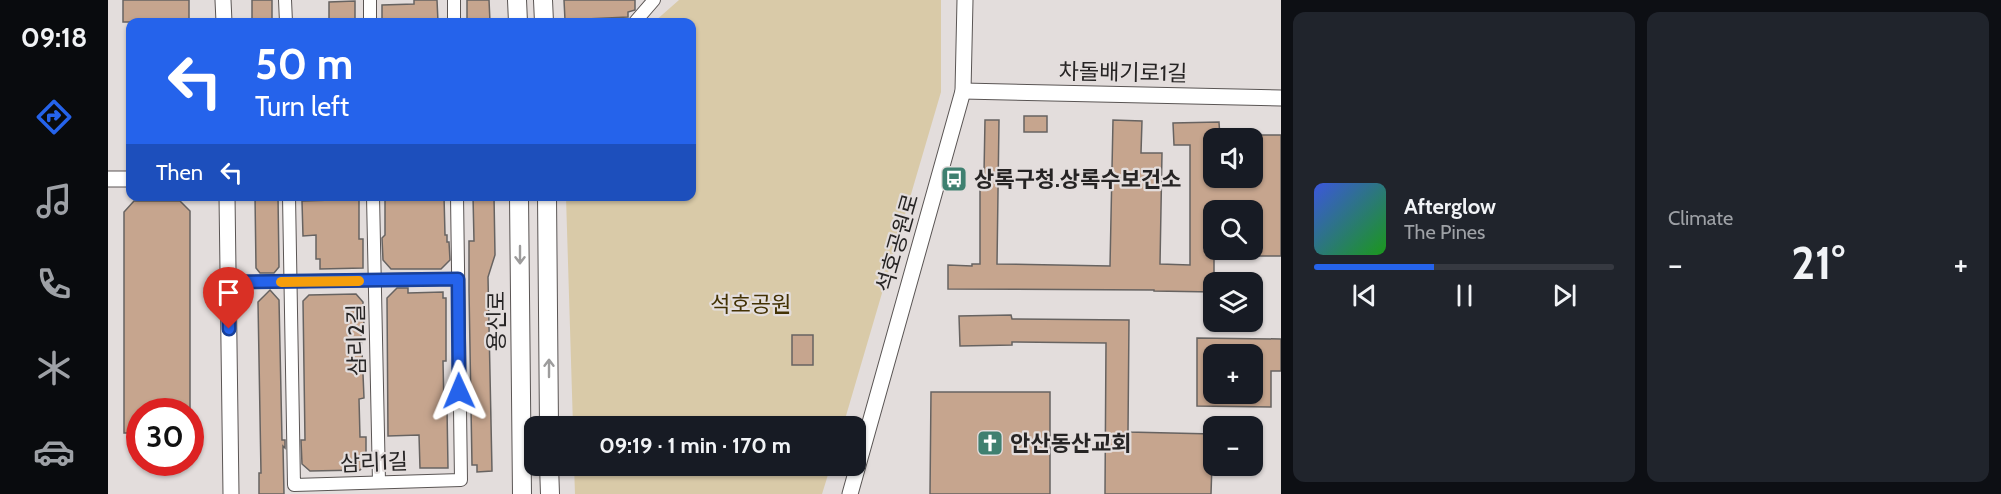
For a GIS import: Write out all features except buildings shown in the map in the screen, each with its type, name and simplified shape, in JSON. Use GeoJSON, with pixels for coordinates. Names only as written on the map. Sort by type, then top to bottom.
{"type":"FeatureCollection","features":[{"type":"Feature","properties":{"kind":"main road"},"geometry":{"type":"LineString","coordinates":[[517,0],[518,18]]}},
{"type":"Feature","properties":{"kind":"main road"},"geometry":{"type":"LineString","coordinates":[[543,0],[544,18]]}},
{"type":"Feature","properties":{"kind":"main road","name":"용신로"},"geometry":{"type":"LineString","coordinates":[[519,201],[522,488]]}},
{"type":"Feature","properties":{"kind":"main road"},"geometry":{"type":"LineString","coordinates":[[547,201],[549,416]]}},
{"type":"Feature","properties":{"kind":"main road"},"geometry":{"type":"LineString","coordinates":[[549,476],[550,494]]}},
{"type":"Feature","properties":{"kind":"street"},"geometry":{"type":"LineString","coordinates":[[223,0],[224,18]]}},
{"type":"Feature","properties":{"kind":"street"},"geometry":{"type":"LineString","coordinates":[[285,0],[286,18]]}},
{"type":"Feature","properties":{"kind":"street"},"geometry":{"type":"LineString","coordinates":[[370,0],[370,18]]}},
{"type":"Feature","properties":{"kind":"street"},"geometry":{"type":"LineString","coordinates":[[454,0],[454,18]]}},
{"type":"Feature","properties":{"kind":"street"},"geometry":{"type":"LineString","coordinates":[[638,18],[654,0]]}},
{"type":"Feature","properties":{"kind":"street","name":"석호공원로"},"geometry":{"type":"LineString","coordinates":[[850,494],[963,91],[965,0]]}},
{"type":"Feature","properties":{"kind":"street","name":"차돌배기로1길"},"geometry":{"type":"LineString","coordinates":[[963,91],[1281,98]]}},
{"type":"Feature","properties":{"kind":"street"},"geometry":{"type":"LineString","coordinates":[[108,179],[126,179]]}},
{"type":"Feature","properties":{"kind":"street"},"geometry":{"type":"LineString","coordinates":[[227,201],[231,494]]}},
{"type":"Feature","properties":{"kind":"street","name":"삼리1길"},"geometry":{"type":"LineString","coordinates":[[290,201],[294,485],[461,480],[457,201]]}},
{"type":"Feature","properties":{"kind":"street","name":"삼리2길"},"geometry":{"type":"LineString","coordinates":[[374,201],[380,482]]}},
{"type":"Feature","properties":{"kind":"street"},"geometry":{"type":"LineString","coordinates":[[228,282],[458,279]]}},
{"type":"Feature","properties":{"kind":"green space","name":"석호공원"},"geometry":{"type":"Polygon","coordinates":[[[679,0],[941,0],[941,92],[846,416],[573,416],[566,201],[696,201],[696,18],[659,18],[679,0]]]}},
{"type":"Feature","properties":{"kind":"green space"},"geometry":{"type":"Polygon","coordinates":[[[574,476],[828,476],[822,494],[575,494],[574,476]]]}},
{"type":"Feature","properties":{"kind":"slow traffic"},"geometry":{"type":"LineString","coordinates":[[281,282],[359,281]]}},
{"type":"Feature","properties":{"kind":"place","name":"상록구청.상록수보건소"},"geometry":{"type":"Point","coordinates":[954,179]}},
{"type":"Feature","properties":{"kind":"place","name":"안산동산교회"},"geometry":{"type":"Point","coordinates":[990,443]}},
{"type":"Feature","properties":{"kind":"route"},"geometry":{"type":"LineString","coordinates":[[229,329],[228,282],[458,279],[459,391]]}}]}
